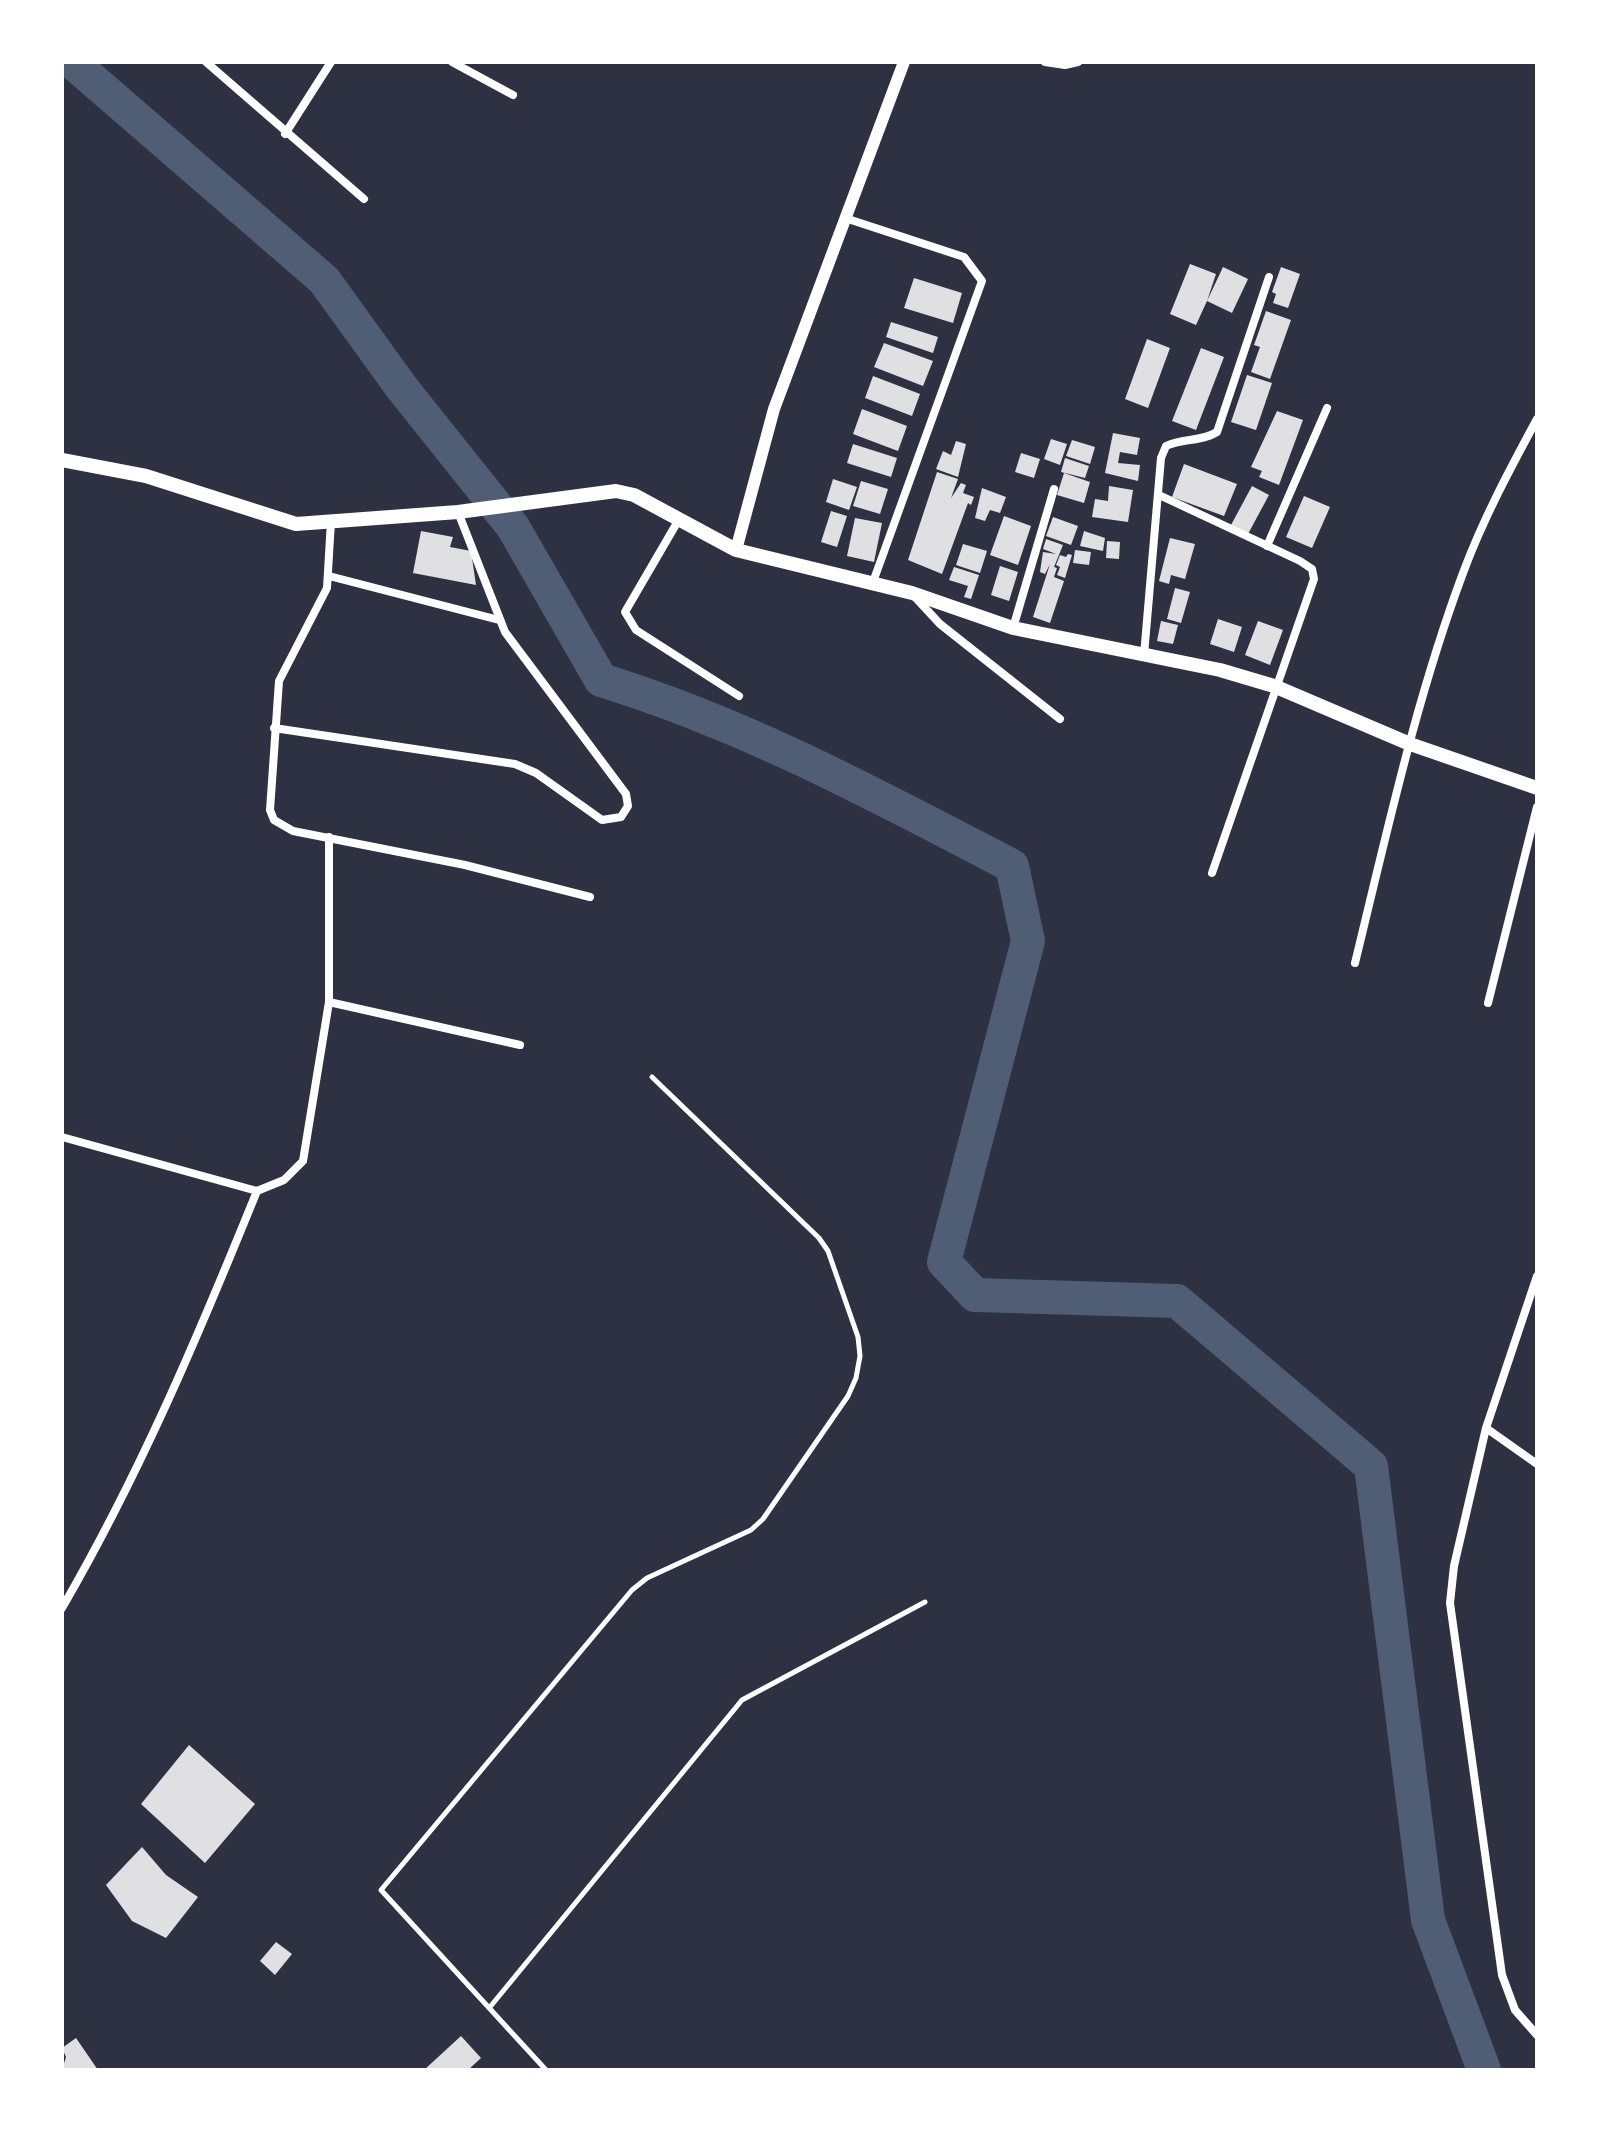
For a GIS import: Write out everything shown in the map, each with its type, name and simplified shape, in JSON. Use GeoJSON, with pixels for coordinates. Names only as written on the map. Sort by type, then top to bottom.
{"type":"FeatureCollection","features":[{"type":"Feature","properties":{"kind":"main road"},"geometry":{"type":"LineString","coordinates":[[62,460],[146,476],[296,524],[459,512],[616,491],[634,495],[736,550],[873,582],[1013,628],[1220,670],[1274,686],[1410,744],[1537,788]]}},
{"type":"Feature","properties":{"kind":"street"},"geometry":{"type":"LineString","coordinates":[[206,62],[285,134],[364,199]]}},
{"type":"Feature","properties":{"kind":"street"},"geometry":{"type":"LineString","coordinates":[[285,134],[331,62]]}},
{"type":"Feature","properties":{"kind":"street"},"geometry":{"type":"LineString","coordinates":[[452,62],[513,95]]}},
{"type":"Feature","properties":{"kind":"street"},"geometry":{"type":"LineString","coordinates":[[736,550],[774,409],[904,62]]}},
{"type":"Feature","properties":{"kind":"street"},"geometry":{"type":"LineString","coordinates":[[1045,62],[1065,65],[1078,62]]}},
{"type":"Feature","properties":{"kind":"street"},"geometry":{"type":"LineString","coordinates":[[845,218],[964,257],[982,281],[873,582]]}},
{"type":"Feature","properties":{"kind":"street"},"geometry":{"type":"LineString","coordinates":[[1144,655],[1161,458],[1166,446],[1180,440],[1206,439],[1217,432],[1269,277]]}},
{"type":"Feature","properties":{"kind":"street"},"geometry":{"type":"LineString","coordinates":[[1267,546],[1327,408]]}},
{"type":"Feature","properties":{"kind":"street"},"geometry":{"type":"LineString","coordinates":[[1355,963],[1410,744],[1462,575],[1489,511],[1537,419]]}},
{"type":"Feature","properties":{"kind":"street"},"geometry":{"type":"LineString","coordinates":[[1013,628],[1054,489]]}},
{"type":"Feature","properties":{"kind":"street"},"geometry":{"type":"LineString","coordinates":[[1159,495],[1312,569],[1314,579],[1312,593],[1274,686],[1212,873]]}},
{"type":"Feature","properties":{"kind":"street"},"geometry":{"type":"LineString","coordinates":[[274,728],[515,764],[536,773],[602,820],[621,817],[628,806],[626,794],[499,620],[459,512]]}},
{"type":"Feature","properties":{"kind":"street"},"geometry":{"type":"LineString","coordinates":[[331,521],[329,576],[321,602],[283,666],[274,728],[270,810],[274,820],[293,831],[465,865],[590,897]]}},
{"type":"Feature","properties":{"kind":"street"},"geometry":{"type":"LineString","coordinates":[[678,521],[625,612],[636,630],[739,696]]}},
{"type":"Feature","properties":{"kind":"street"},"geometry":{"type":"LineString","coordinates":[[329,576],[499,620]]}},
{"type":"Feature","properties":{"kind":"street"},"geometry":{"type":"LineString","coordinates":[[912,593],[940,624],[1060,719]]}},
{"type":"Feature","properties":{"kind":"street"},"geometry":{"type":"LineString","coordinates":[[1488,1003],[1537,807]]}},
{"type":"Feature","properties":{"kind":"street"},"geometry":{"type":"LineString","coordinates":[[62,1137],[257,1191],[284,1180],[303,1161],[329,1002],[329,837]]}},
{"type":"Feature","properties":{"kind":"street"},"geometry":{"type":"LineString","coordinates":[[329,1002],[520,1045]]}},
{"type":"Feature","properties":{"kind":"street"},"geometry":{"type":"LineString","coordinates":[[62,1608],[104,1535],[183,1373],[257,1191]]}},
{"type":"Feature","properties":{"kind":"street"},"geometry":{"type":"LineString","coordinates":[[1537,1276],[1486,1428],[1454,1566],[1450,1603],[1502,1975],[1515,2010],[1537,2035]]}},
{"type":"Feature","properties":{"kind":"street"},"geometry":{"type":"LineString","coordinates":[[1486,1428],[1537,1464]]}},
{"type":"Feature","properties":{"kind":"lane"},"geometry":{"type":"LineString","coordinates":[[546,2070],[381,1890],[632,1590],[647,1578],[751,1530],[763,1519],[848,1396],[860,1356],[853,1323],[828,1251],[819,1238],[652,1077]]}},
{"type":"Feature","properties":{"kind":"lane"},"geometry":{"type":"LineString","coordinates":[[490,2007],[742,1700],[925,1602]]}},
{"type":"Feature","properties":{"kind":"building"},"geometry":{"type":"Polygon","coordinates":[[[1190,264],[1216,274],[1196,325],[1170,314],[1190,264]]]}},
{"type":"Feature","properties":{"kind":"building"},"geometry":{"type":"Polygon","coordinates":[[[1223,267],[1248,279],[1232,313],[1207,301],[1223,267]]]}},
{"type":"Feature","properties":{"kind":"building"},"geometry":{"type":"Polygon","coordinates":[[[1281,267],[1300,274],[1288,308],[1273,303],[1276,294],[1272,292],[1281,267]]]}},
{"type":"Feature","properties":{"kind":"building"},"geometry":{"type":"Polygon","coordinates":[[[914,278],[962,293],[953,323],[904,308],[914,278]]]}},
{"type":"Feature","properties":{"kind":"building"},"geometry":{"type":"Polygon","coordinates":[[[1266,311],[1291,320],[1270,379],[1251,372],[1260,347],[1254,345],[1266,311]]]}},
{"type":"Feature","properties":{"kind":"building"},"geometry":{"type":"Polygon","coordinates":[[[891,322],[938,337],[933,353],[886,337],[891,322]]]}},
{"type":"Feature","properties":{"kind":"building"},"geometry":{"type":"Polygon","coordinates":[[[1147,339],[1170,348],[1148,408],[1125,399],[1147,339]]]}},
{"type":"Feature","properties":{"kind":"building"},"geometry":{"type":"Polygon","coordinates":[[[884,343],[933,361],[923,386],[874,367],[884,343]]]}},
{"type":"Feature","properties":{"kind":"building"},"geometry":{"type":"Polygon","coordinates":[[[1201,348],[1224,357],[1196,430],[1172,421],[1201,348]]]}},
{"type":"Feature","properties":{"kind":"building"},"geometry":{"type":"Polygon","coordinates":[[[1247,375],[1272,383],[1256,430],[1231,422],[1247,375]]]}},
{"type":"Feature","properties":{"kind":"building"},"geometry":{"type":"Polygon","coordinates":[[[873,376],[920,394],[912,416],[865,398],[873,376]]]}},
{"type":"Feature","properties":{"kind":"building"},"geometry":{"type":"Polygon","coordinates":[[[862,409],[907,426],[898,451],[853,434],[862,409]]]}},
{"type":"Feature","properties":{"kind":"building"},"geometry":{"type":"Polygon","coordinates":[[[1277,411],[1303,420],[1279,485],[1259,477],[1262,471],[1251,467],[1277,411]]]}},
{"type":"Feature","properties":{"kind":"building"},"geometry":{"type":"Polygon","coordinates":[[[1113,433],[1140,438],[1137,455],[1120,452],[1118,463],[1140,465],[1138,481],[1105,473],[1113,433]]]}},
{"type":"Feature","properties":{"kind":"building"},"geometry":{"type":"Polygon","coordinates":[[[1051,439],[1067,444],[1060,465],[1044,459],[1051,439]]]}},
{"type":"Feature","properties":{"kind":"building"},"geometry":{"type":"Polygon","coordinates":[[[1072,440],[1095,447],[1090,464],[1066,456],[1072,440]]]}},
{"type":"Feature","properties":{"kind":"building"},"geometry":{"type":"Polygon","coordinates":[[[956,441],[966,444],[958,477],[936,469],[943,451],[951,455],[956,441]]]}},
{"type":"Feature","properties":{"kind":"building"},"geometry":{"type":"Polygon","coordinates":[[[853,444],[897,458],[891,477],[847,463],[853,444]]]}},
{"type":"Feature","properties":{"kind":"building"},"geometry":{"type":"Polygon","coordinates":[[[1021,453],[1040,459],[1034,478],[1015,472],[1021,453]]]}},
{"type":"Feature","properties":{"kind":"building"},"geometry":{"type":"Polygon","coordinates":[[[1065,458],[1089,466],[1085,478],[1061,472],[1065,458]]]}},
{"type":"Feature","properties":{"kind":"building"},"geometry":{"type":"Polygon","coordinates":[[[1184,464],[1237,484],[1224,516],[1172,497],[1184,464]]]}},
{"type":"Feature","properties":{"kind":"building"},"geometry":{"type":"Polygon","coordinates":[[[937,472],[958,479],[951,498],[961,483],[966,485],[963,493],[974,497],[971,505],[968,503],[942,574],[908,560],[937,472]]]}},
{"type":"Feature","properties":{"kind":"building"},"geometry":{"type":"Polygon","coordinates":[[[1064,473],[1090,482],[1084,503],[1057,495],[1064,473]]]}},
{"type":"Feature","properties":{"kind":"building"},"geometry":{"type":"Polygon","coordinates":[[[833,479],[857,487],[849,510],[826,502],[833,479]]]}},
{"type":"Feature","properties":{"kind":"building"},"geometry":{"type":"Polygon","coordinates":[[[861,481],[888,489],[880,514],[853,506],[861,481]]]}},
{"type":"Feature","properties":{"kind":"building"},"geometry":{"type":"Polygon","coordinates":[[[1109,486],[1133,490],[1128,522],[1092,517],[1095,499],[1108,501],[1109,486]]]}},
{"type":"Feature","properties":{"kind":"building"},"geometry":{"type":"Polygon","coordinates":[[[1252,486],[1269,495],[1248,534],[1231,525],[1252,486]]]}},
{"type":"Feature","properties":{"kind":"building"},"geometry":{"type":"Polygon","coordinates":[[[982,488],[1006,497],[1000,513],[990,510],[985,521],[975,518],[982,488]]]}},
{"type":"Feature","properties":{"kind":"building"},"geometry":{"type":"Polygon","coordinates":[[[1304,496],[1330,507],[1312,548],[1286,537],[1304,496]]]}},
{"type":"Feature","properties":{"kind":"building"},"geometry":{"type":"Polygon","coordinates":[[[831,511],[847,516],[837,547],[821,542],[831,511]]]}},
{"type":"Feature","properties":{"kind":"building"},"geometry":{"type":"Polygon","coordinates":[[[1004,516],[1031,526],[1018,565],[990,555],[1004,516]]]}},
{"type":"Feature","properties":{"kind":"building"},"geometry":{"type":"Polygon","coordinates":[[[1053,517],[1078,526],[1071,545],[1046,536],[1053,517]]]}},
{"type":"Feature","properties":{"kind":"building"},"geometry":{"type":"Polygon","coordinates":[[[855,518],[882,523],[874,562],[847,556],[855,518]]]}},
{"type":"Feature","properties":{"kind":"building"},"geometry":{"type":"Polygon","coordinates":[[[421,531],[453,537],[450,547],[471,551],[476,585],[413,573],[421,531]]]}},
{"type":"Feature","properties":{"kind":"building"},"geometry":{"type":"Polygon","coordinates":[[[1084,531],[1105,538],[1103,551],[1080,546],[1084,531]]]}},
{"type":"Feature","properties":{"kind":"building"},"geometry":{"type":"Polygon","coordinates":[[[1170,538],[1195,544],[1185,579],[1171,575],[1169,584],[1159,581],[1170,538]]]}},
{"type":"Feature","properties":{"kind":"building"},"geometry":{"type":"Polygon","coordinates":[[[1046,539],[1063,545],[1054,567],[1057,568],[1054,577],[1064,581],[1050,623],[1033,617],[1050,564],[1045,574],[1040,572],[1043,552],[1056,554],[1043,549],[1046,539]]]}},
{"type":"Feature","properties":{"kind":"building"},"geometry":{"type":"Polygon","coordinates":[[[1107,541],[1120,542],[1119,559],[1106,558],[1107,541]]]}},
{"type":"Feature","properties":{"kind":"building"},"geometry":{"type":"Polygon","coordinates":[[[963,544],[987,551],[980,573],[956,565],[963,544]]]}},
{"type":"Feature","properties":{"kind":"building"},"geometry":{"type":"Polygon","coordinates":[[[1075,550],[1091,552],[1089,565],[1073,563],[1075,550]]]}},
{"type":"Feature","properties":{"kind":"building"},"geometry":{"type":"Polygon","coordinates":[[[1060,555],[1066,557],[1072,555],[1065,578],[1057,575],[1060,567],[1056,565],[1060,555]]]}},
{"type":"Feature","properties":{"kind":"building"},"geometry":{"type":"Polygon","coordinates":[[[1000,566],[1018,572],[1009,601],[991,595],[1000,566]]]}},
{"type":"Feature","properties":{"kind":"building"},"geometry":{"type":"Polygon","coordinates":[[[954,567],[979,575],[971,599],[964,597],[968,586],[949,580],[954,567]]]}},
{"type":"Feature","properties":{"kind":"building"},"geometry":{"type":"Polygon","coordinates":[[[1175,588],[1190,592],[1181,623],[1167,619],[1175,588]]]}},
{"type":"Feature","properties":{"kind":"building"},"geometry":{"type":"Polygon","coordinates":[[[1218,619],[1242,627],[1234,652],[1210,644],[1218,619]]]}},
{"type":"Feature","properties":{"kind":"building"},"geometry":{"type":"Polygon","coordinates":[[[1161,621],[1178,625],[1173,644],[1157,641],[1161,621]]]}},
{"type":"Feature","properties":{"kind":"building"},"geometry":{"type":"Polygon","coordinates":[[[1258,621],[1283,630],[1270,665],[1245,655],[1258,621]]]}},
{"type":"Feature","properties":{"kind":"building"},"geometry":{"type":"Polygon","coordinates":[[[189,1745],[255,1804],[205,1863],[141,1804],[189,1745]]]}},
{"type":"Feature","properties":{"kind":"building"},"geometry":{"type":"Polygon","coordinates":[[[142,1847],[166,1875],[198,1897],[166,1938],[132,1921],[106,1885],[142,1847]]]}},
{"type":"Feature","properties":{"kind":"building"},"geometry":{"type":"Polygon","coordinates":[[[276,1942],[292,1954],[275,1975],[260,1961],[276,1942]]]}},
{"type":"Feature","properties":{"kind":"building"},"geometry":{"type":"Polygon","coordinates":[[[461,2036],[481,2058],[468,2070],[424,2070],[461,2036]]]}},
{"type":"Feature","properties":{"kind":"building"},"geometry":{"type":"Polygon","coordinates":[[[76,2038],[98,2070],[62,2070],[66,2057],[62,2048],[76,2038]]]}},
{"type":"Feature","properties":{"kind":"waterway"},"geometry":{"type":"LineString","coordinates":[[72,62],[324,280],[402,388],[513,527],[601,680],[760,740],[862,788],[1012,866],[1028,941],[944,1262],[975,1295],[1177,1301],[1371,1466],[1428,1920],[1484,2070]]}}]}
